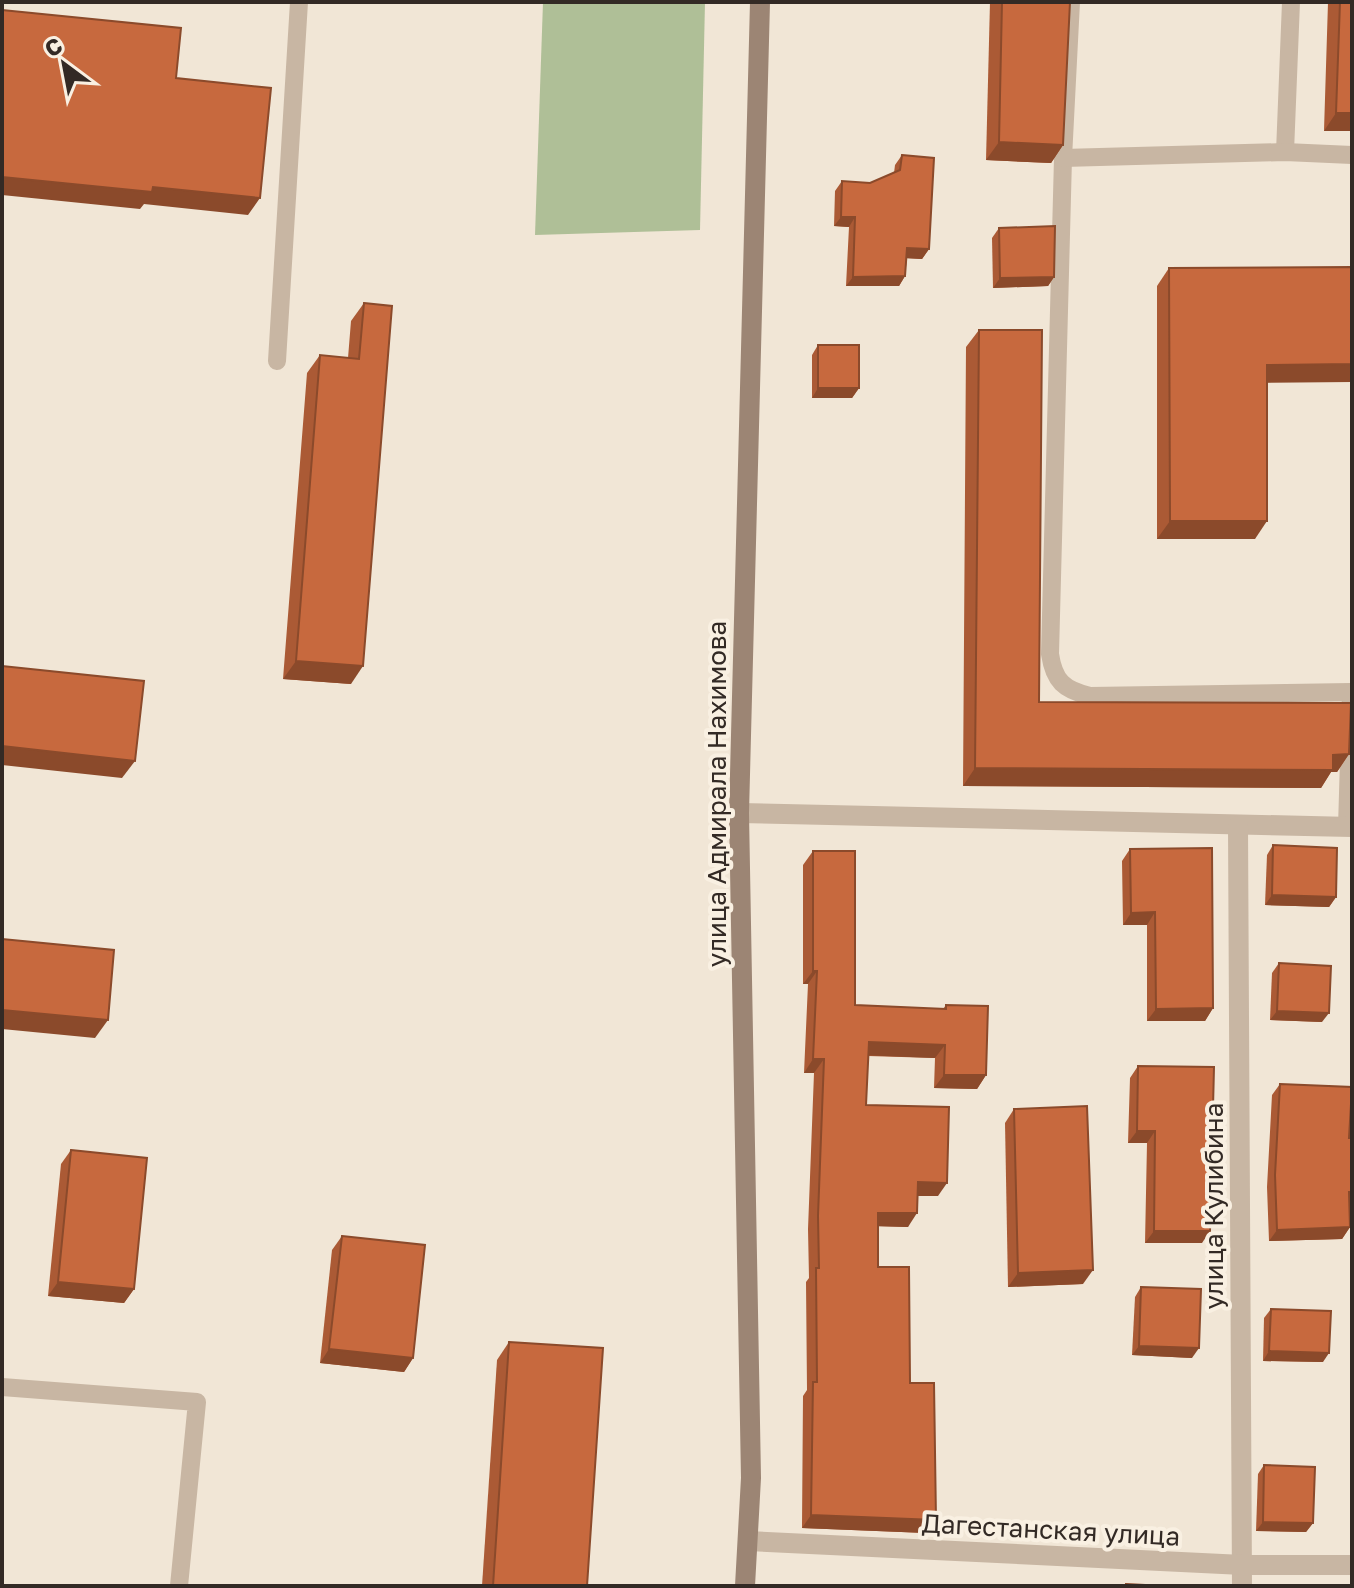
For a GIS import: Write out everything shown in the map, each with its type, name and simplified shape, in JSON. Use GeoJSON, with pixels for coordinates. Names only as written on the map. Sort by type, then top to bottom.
{"type":"FeatureCollection","features":[{"type":"Feature","properties":{"kind":"main road","name":"улица Адмирала Нахимова"},"geometry":{"type":"LineString","coordinates":[[745,1586],[750,1462],[739,813],[760,2]]}},
{"type":"Feature","properties":{"kind":"street"},"geometry":{"type":"LineString","coordinates":[[739,813],[1350,827]]}},
{"type":"Feature","properties":{"kind":"street","name":"улица Кулибина"},"geometry":{"type":"LineString","coordinates":[[1238,826],[1242,1576]]}},
{"type":"Feature","properties":{"kind":"street","name":"Дагестанская улица"},"geometry":{"type":"LineString","coordinates":[[748,1541],[1242,1576],[1352,1565]]}},
{"type":"Feature","properties":{"kind":"lane"},"geometry":{"type":"LineString","coordinates":[[277,361],[299,2]]}},
{"type":"Feature","properties":{"kind":"lane"},"geometry":{"type":"LineString","coordinates":[[1071,2],[1063,158],[1052,672],[1062,685],[1090,696],[1351,692],[1350,827]]}},
{"type":"Feature","properties":{"kind":"lane"},"geometry":{"type":"LineString","coordinates":[[1285,152],[1291,2]]}},
{"type":"Feature","properties":{"kind":"lane"},"geometry":{"type":"LineString","coordinates":[[1063,158],[1285,152],[1352,155]]}},
{"type":"Feature","properties":{"kind":"lane"},"geometry":{"type":"LineString","coordinates":[[2,1387],[197,1402],[179,1586]]}},
{"type":"Feature","properties":{"kind":"green space"},"geometry":{"type":"Polygon","coordinates":[[[543,2],[705,2],[700,230],[535,235],[543,2]]]}},
{"type":"Feature","properties":{"kind":"building"},"geometry":{"type":"Polygon","coordinates":[[[1002,2],[1070,2],[1063,145],[999,142],[1002,2]]]}},
{"type":"Feature","properties":{"kind":"building"},"geometry":{"type":"Polygon","coordinates":[[[1340,2],[1352,2],[1352,113],[1336,113],[1340,2]]]}},
{"type":"Feature","properties":{"kind":"building"},"geometry":{"type":"Polygon","coordinates":[[[2,10],[181,28],[176,78],[271,88],[260,198],[153,187],[152,192],[2,177],[2,10]]]}},
{"type":"Feature","properties":{"kind":"building"},"geometry":{"type":"Polygon","coordinates":[[[902,155],[934,158],[929,249],[907,248],[905,276],[853,277],[855,217],[841,217],[842,181],[870,183],[900,170],[902,155]]]}},
{"type":"Feature","properties":{"kind":"building"},"geometry":{"type":"Polygon","coordinates":[[[1055,226],[1054,277],[1000,278],[999,228],[1055,226]]]}},
{"type":"Feature","properties":{"kind":"building"},"geometry":{"type":"Polygon","coordinates":[[[1352,267],[1352,364],[1267,365],[1267,521],[1170,521],[1169,268],[1352,267]]]}},
{"type":"Feature","properties":{"kind":"building"},"geometry":{"type":"Polygon","coordinates":[[[364,303],[392,306],[363,666],[296,661],[320,355],[359,359],[364,303]]]}},
{"type":"Feature","properties":{"kind":"building"},"geometry":{"type":"Polygon","coordinates":[[[979,330],[1042,330],[1039,702],[1351,703],[1349,754],[1333,755],[1333,770],[975,768],[979,330]]]}},
{"type":"Feature","properties":{"kind":"building"},"geometry":{"type":"Polygon","coordinates":[[[818,345],[859,345],[859,388],[818,388],[818,345]]]}},
{"type":"Feature","properties":{"kind":"building"},"geometry":{"type":"Polygon","coordinates":[[[2,666],[144,681],[135,761],[2,746],[2,666]]]}},
{"type":"Feature","properties":{"kind":"building"},"geometry":{"type":"Polygon","coordinates":[[[1273,845],[1337,848],[1336,897],[1272,895],[1273,845]]]}},
{"type":"Feature","properties":{"kind":"building"},"geometry":{"type":"Polygon","coordinates":[[[1212,848],[1213,1008],[1156,1009],[1155,912],[1131,913],[1130,849],[1212,848]]]}},
{"type":"Feature","properties":{"kind":"building"},"geometry":{"type":"Polygon","coordinates":[[[813,851],[855,851],[855,1005],[946,1009],[946,1005],[988,1006],[986,1075],[944,1075],[945,1045],[869,1042],[866,1105],[949,1107],[947,1183],[918,1182],[917,1213],[878,1213],[878,1267],[909,1267],[910,1383],[934,1383],[936,1520],[811,1515],[824,1059],[813,1059],[817,971],[813,971],[813,851]]]}},
{"type":"Feature","properties":{"kind":"building"},"geometry":{"type":"Polygon","coordinates":[[[2,939],[114,950],[108,1020],[2,1010],[2,939]]]}},
{"type":"Feature","properties":{"kind":"building"},"geometry":{"type":"Polygon","coordinates":[[[1279,963],[1331,966],[1329,1013],[1277,1011],[1279,963]]]}},
{"type":"Feature","properties":{"kind":"building"},"geometry":{"type":"Polygon","coordinates":[[[1138,1066],[1214,1067],[1210,1231],[1154,1231],[1155,1131],[1137,1131],[1138,1066]]]}},
{"type":"Feature","properties":{"kind":"building"},"geometry":{"type":"Polygon","coordinates":[[[1280,1084],[1352,1087],[1350,1227],[1277,1230],[1275,1175],[1280,1084]]]}},
{"type":"Feature","properties":{"kind":"building"},"geometry":{"type":"Polygon","coordinates":[[[1087,1106],[1093,1270],[1018,1273],[1014,1109],[1087,1106]]]}},
{"type":"Feature","properties":{"kind":"building"},"geometry":{"type":"Polygon","coordinates":[[[71,1150],[147,1158],[134,1289],[58,1282],[71,1150]]]}},
{"type":"Feature","properties":{"kind":"building"},"geometry":{"type":"Polygon","coordinates":[[[342,1236],[425,1245],[413,1358],[329,1349],[342,1236]]]}},
{"type":"Feature","properties":{"kind":"building"},"geometry":{"type":"Polygon","coordinates":[[[1141,1287],[1201,1289],[1199,1348],[1139,1346],[1141,1287]]]}},
{"type":"Feature","properties":{"kind":"building"},"geometry":{"type":"Polygon","coordinates":[[[1271,1309],[1331,1311],[1329,1353],[1269,1351],[1271,1309]]]}},
{"type":"Feature","properties":{"kind":"building"},"geometry":{"type":"Polygon","coordinates":[[[509,1342],[603,1348],[587,1586],[493,1586],[509,1342]]]}},
{"type":"Feature","properties":{"kind":"building"},"geometry":{"type":"Polygon","coordinates":[[[1264,1465],[1315,1467],[1313,1523],[1263,1522],[1264,1465]]]}}]}
